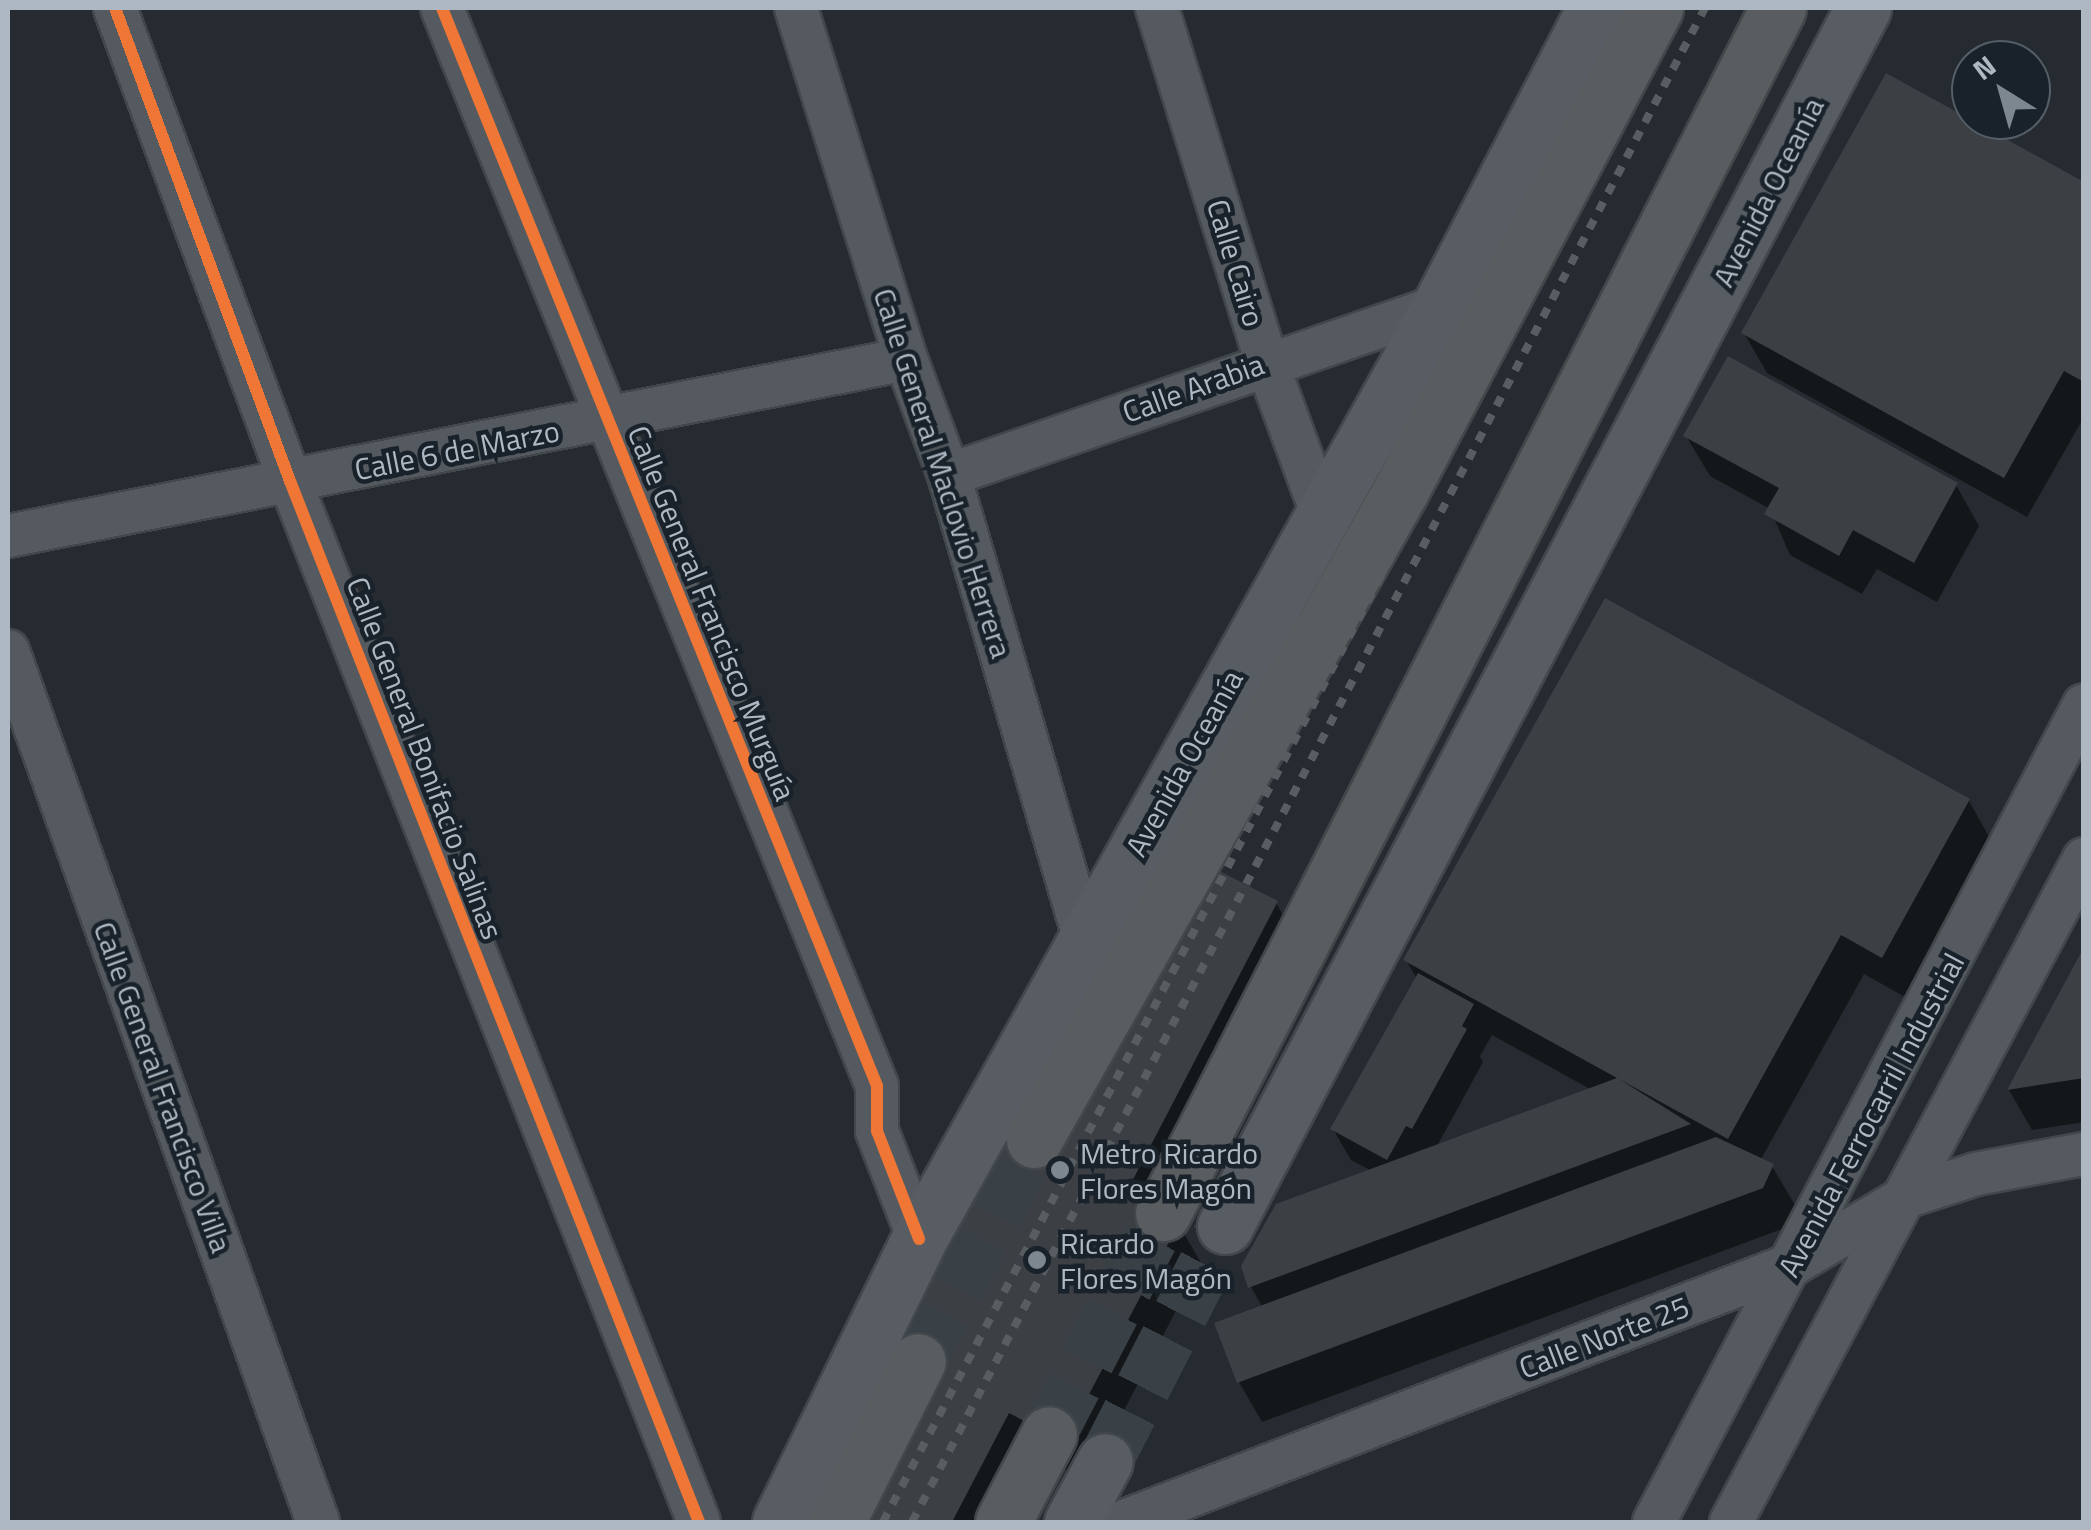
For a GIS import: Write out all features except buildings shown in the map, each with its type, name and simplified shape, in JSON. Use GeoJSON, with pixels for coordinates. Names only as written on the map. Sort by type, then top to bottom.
{"type":"FeatureCollection","features":[{"type":"Feature","properties":{"kind":"highway","name":"Avenida Oceanía"},"geometry":{"type":"LineString","coordinates":[[1034,1140],[1401,490],[1656,8]]}},
{"type":"Feature","properties":{"kind":"highway"},"geometry":{"type":"LineString","coordinates":[[1163,1213],[1778,8]]}},
{"type":"Feature","properties":{"kind":"highway"},"geometry":{"type":"LineString","coordinates":[[837,1522],[918,1362]]}},
{"type":"Feature","properties":{"kind":"highway"},"geometry":{"type":"LineString","coordinates":[[1003,1522],[1049,1434]]}},
{"type":"Feature","properties":{"kind":"main road","name":"Avenida Oceanía"},"geometry":{"type":"LineString","coordinates":[[780,1522],[919,1239],[1440,306],[1595,8]]}},
{"type":"Feature","properties":{"kind":"main road","name":"Avenida Oceanía"},"geometry":{"type":"LineString","coordinates":[[1226,1226],[1863,8]]}},
{"type":"Feature","properties":{"kind":"main road"},"geometry":{"type":"LineString","coordinates":[[1072,1522],[1105,1461]]}},
{"type":"Feature","properties":{"kind":"street","name":"Calle General Bonifacio Salinas"},"geometry":{"type":"LineString","coordinates":[[115,8],[290,481],[699,1522]]}},
{"type":"Feature","properties":{"kind":"street","name":"Calle General Francisco Murguía"},"geometry":{"type":"LineString","coordinates":[[442,8],[877,1086],[877,1131],[919,1239]]}},
{"type":"Feature","properties":{"kind":"street","name":"Calle General Maclovio Herrera"},"geometry":{"type":"LineString","coordinates":[[796,8],[906,359],[950,476],[1085,940]]}},
{"type":"Feature","properties":{"kind":"street","name":"Calle Cairo"},"geometry":{"type":"LineString","coordinates":[[1157,8],[1266,361],[1323,516]]}},
{"type":"Feature","properties":{"kind":"street","name":"Calle Arabia"},"geometry":{"type":"LineString","coordinates":[[950,476],[1266,361],[1440,306]]}},
{"type":"Feature","properties":{"kind":"street","name":"Calle 6 de Marzo"},"geometry":{"type":"LineString","coordinates":[[8,536],[608,422],[906,359]]}},
{"type":"Feature","properties":{"kind":"street","name":"Calle General Francisco Villa"},"geometry":{"type":"LineString","coordinates":[[8,651],[318,1522]]}},
{"type":"Feature","properties":{"kind":"street","name":"Avenida Ferrocarril Industrial"},"geometry":{"type":"LineString","coordinates":[[1654,1522],[1794,1264],[2084,706]]}},
{"type":"Feature","properties":{"kind":"street"},"geometry":{"type":"LineString","coordinates":[[1731,1522],[1908,1196],[2084,859]]}},
{"type":"Feature","properties":{"kind":"street","name":"Calle Norte 25"},"geometry":{"type":"LineString","coordinates":[[1122,1522],[1794,1264],[1908,1196],[1976,1174],[2084,1154]]}},
{"type":"Feature","properties":{"kind":"tunnel"},"geometry":{"type":"LineString","coordinates":[[918,1361],[1034,1140]]}},
{"type":"Feature","properties":{"kind":"tunnel"},"geometry":{"type":"LineString","coordinates":[[1049,1434],[1163,1213]]}},
{"type":"Feature","properties":{"kind":"tunnel"},"geometry":{"type":"LineString","coordinates":[[1105,1461],[1225,1226]]}},
{"type":"Feature","properties":{"kind":"railway"},"geometry":{"type":"LineString","coordinates":[[883,1522],[1680,8]]}},
{"type":"Feature","properties":{"kind":"railway"},"geometry":{"type":"LineString","coordinates":[[912,1522],[1705,8]]}},
{"type":"Feature","properties":{"kind":"cycle path"},"geometry":{"type":"LineString","coordinates":[[115,8],[290,481],[699,1522]]}},
{"type":"Feature","properties":{"kind":"cycle path"},"geometry":{"type":"LineString","coordinates":[[442,8],[877,1086],[877,1131],[919,1239]]}},
{"type":"Feature","properties":{"kind":"place","name":"Metro Ricardo Flores Magón"},"geometry":{"type":"Point","coordinates":[1060,1170]}},
{"type":"Feature","properties":{"kind":"place","name":"Ricardo Flores Magón"},"geometry":{"type":"Point","coordinates":[1037,1260]}}]}
